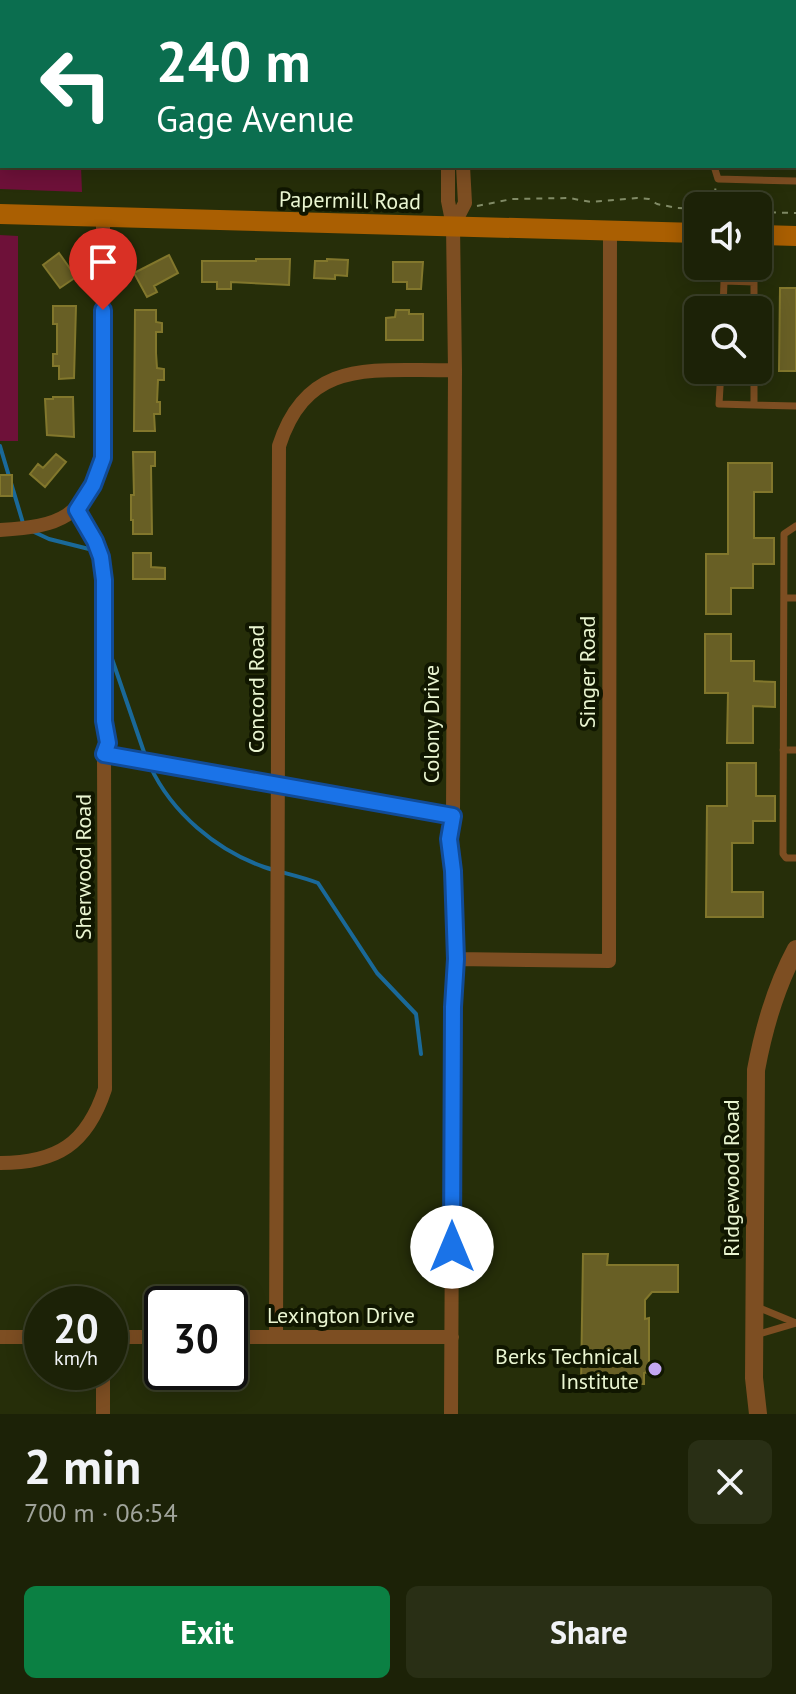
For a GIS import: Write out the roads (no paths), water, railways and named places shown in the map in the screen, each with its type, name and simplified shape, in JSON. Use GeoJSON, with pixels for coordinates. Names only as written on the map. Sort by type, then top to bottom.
{"type":"FeatureCollection","features":[{"type":"Feature","properties":{"kind":"main road","name":"Papermill Road"},"geometry":{"type":"LineString","coordinates":[[0,214],[684,233]]}},
{"type":"Feature","properties":{"kind":"main road"},"geometry":{"type":"LineString","coordinates":[[772,235],[796,236]]}},
{"type":"Feature","properties":{"kind":"street","name":"Colony Drive"},"geometry":{"type":"LineString","coordinates":[[448,168],[448,201],[453,226],[455,370],[453,816],[449,839],[456,959],[453,1007],[451,1414]]}},
{"type":"Feature","properties":{"kind":"street","name":"Colony Drive"},"geometry":{"type":"LineString","coordinates":[[453,226],[465,203],[463,168]]}},
{"type":"Feature","properties":{"kind":"street"},"geometry":{"type":"LineString","coordinates":[[0,530],[36,527],[77,510],[93,485],[103,458],[103,218]]}},
{"type":"Feature","properties":{"kind":"street","name":"Singer Road"},"geometry":{"type":"LineString","coordinates":[[456,959],[609,961],[610,231]]}},
{"type":"Feature","properties":{"kind":"street","name":"Concord Road"},"geometry":{"type":"LineString","coordinates":[[276,1337],[279,446],[286,424],[303,398],[333,378],[357,373],[455,370]]}},
{"type":"Feature","properties":{"kind":"street","name":"Sherwood Road"},"geometry":{"type":"LineString","coordinates":[[0,1163],[38,1160],[70,1145],[94,1117],[105,1089],[104,754],[108,743],[104,721],[104,580],[95,541],[77,510]]}},
{"type":"Feature","properties":{"kind":"street"},"geometry":{"type":"LineString","coordinates":[[104,754],[453,816]]}},
{"type":"Feature","properties":{"kind":"street","name":"Ridgewood Road"},"geometry":{"type":"LineString","coordinates":[[758,1414],[754,1378],[756,1070],[766,1021],[796,949]]}},
{"type":"Feature","properties":{"kind":"street"},"geometry":{"type":"LineString","coordinates":[[0,1337],[24,1337]]}},
{"type":"Feature","properties":{"kind":"street","name":"Lexington Drive"},"geometry":{"type":"LineString","coordinates":[[248,1337],[452,1337]]}},
{"type":"Feature","properties":{"kind":"street"},"geometry":{"type":"LineString","coordinates":[[103,1390],[103,1414]]}},
{"type":"Feature","properties":{"kind":"lane"},"geometry":{"type":"LineString","coordinates":[[715,168],[718,179],[796,181]]}},
{"type":"Feature","properties":{"kind":"lane"},"geometry":{"type":"LineString","coordinates":[[723,296],[724,281],[754,282],[754,296]]}},
{"type":"Feature","properties":{"kind":"lane"},"geometry":{"type":"LineString","coordinates":[[720,384],[719,404],[796,406]]}},
{"type":"Feature","properties":{"kind":"lane"},"geometry":{"type":"LineString","coordinates":[[754,384],[754,405]]}},
{"type":"Feature","properties":{"kind":"lane"},"geometry":{"type":"LineString","coordinates":[[796,526],[784,534],[783,750],[783,854],[786,858],[796,858]]}},
{"type":"Feature","properties":{"kind":"lane"},"geometry":{"type":"LineString","coordinates":[[784,598],[796,598]]}},
{"type":"Feature","properties":{"kind":"lane"},"geometry":{"type":"LineString","coordinates":[[783,750],[796,750]]}},
{"type":"Feature","properties":{"kind":"lane"},"geometry":{"type":"LineString","coordinates":[[754,1306],[796,1323]]}},
{"type":"Feature","properties":{"kind":"lane"},"geometry":{"type":"LineString","coordinates":[[754,1336],[796,1323]]}},
{"type":"Feature","properties":{"kind":"waterway"},"geometry":{"type":"LineString","coordinates":[[0,446],[23,523]]}},
{"type":"Feature","properties":{"kind":"waterway"},"geometry":{"type":"LineString","coordinates":[[32,531],[49,539],[93,550]]}},
{"type":"Feature","properties":{"kind":"waterway"},"geometry":{"type":"LineString","coordinates":[[110,653],[146,758]]}},
{"type":"Feature","properties":{"kind":"waterway"},"geometry":{"type":"LineString","coordinates":[[150,766],[170,799],[213,840],[246,860],[318,883],[377,973],[416,1014],[421,1054]]}},
{"type":"Feature","properties":{"kind":"place","name":"Berks Technical Institute"},"geometry":{"type":"Point","coordinates":[655,1369]}}]}
